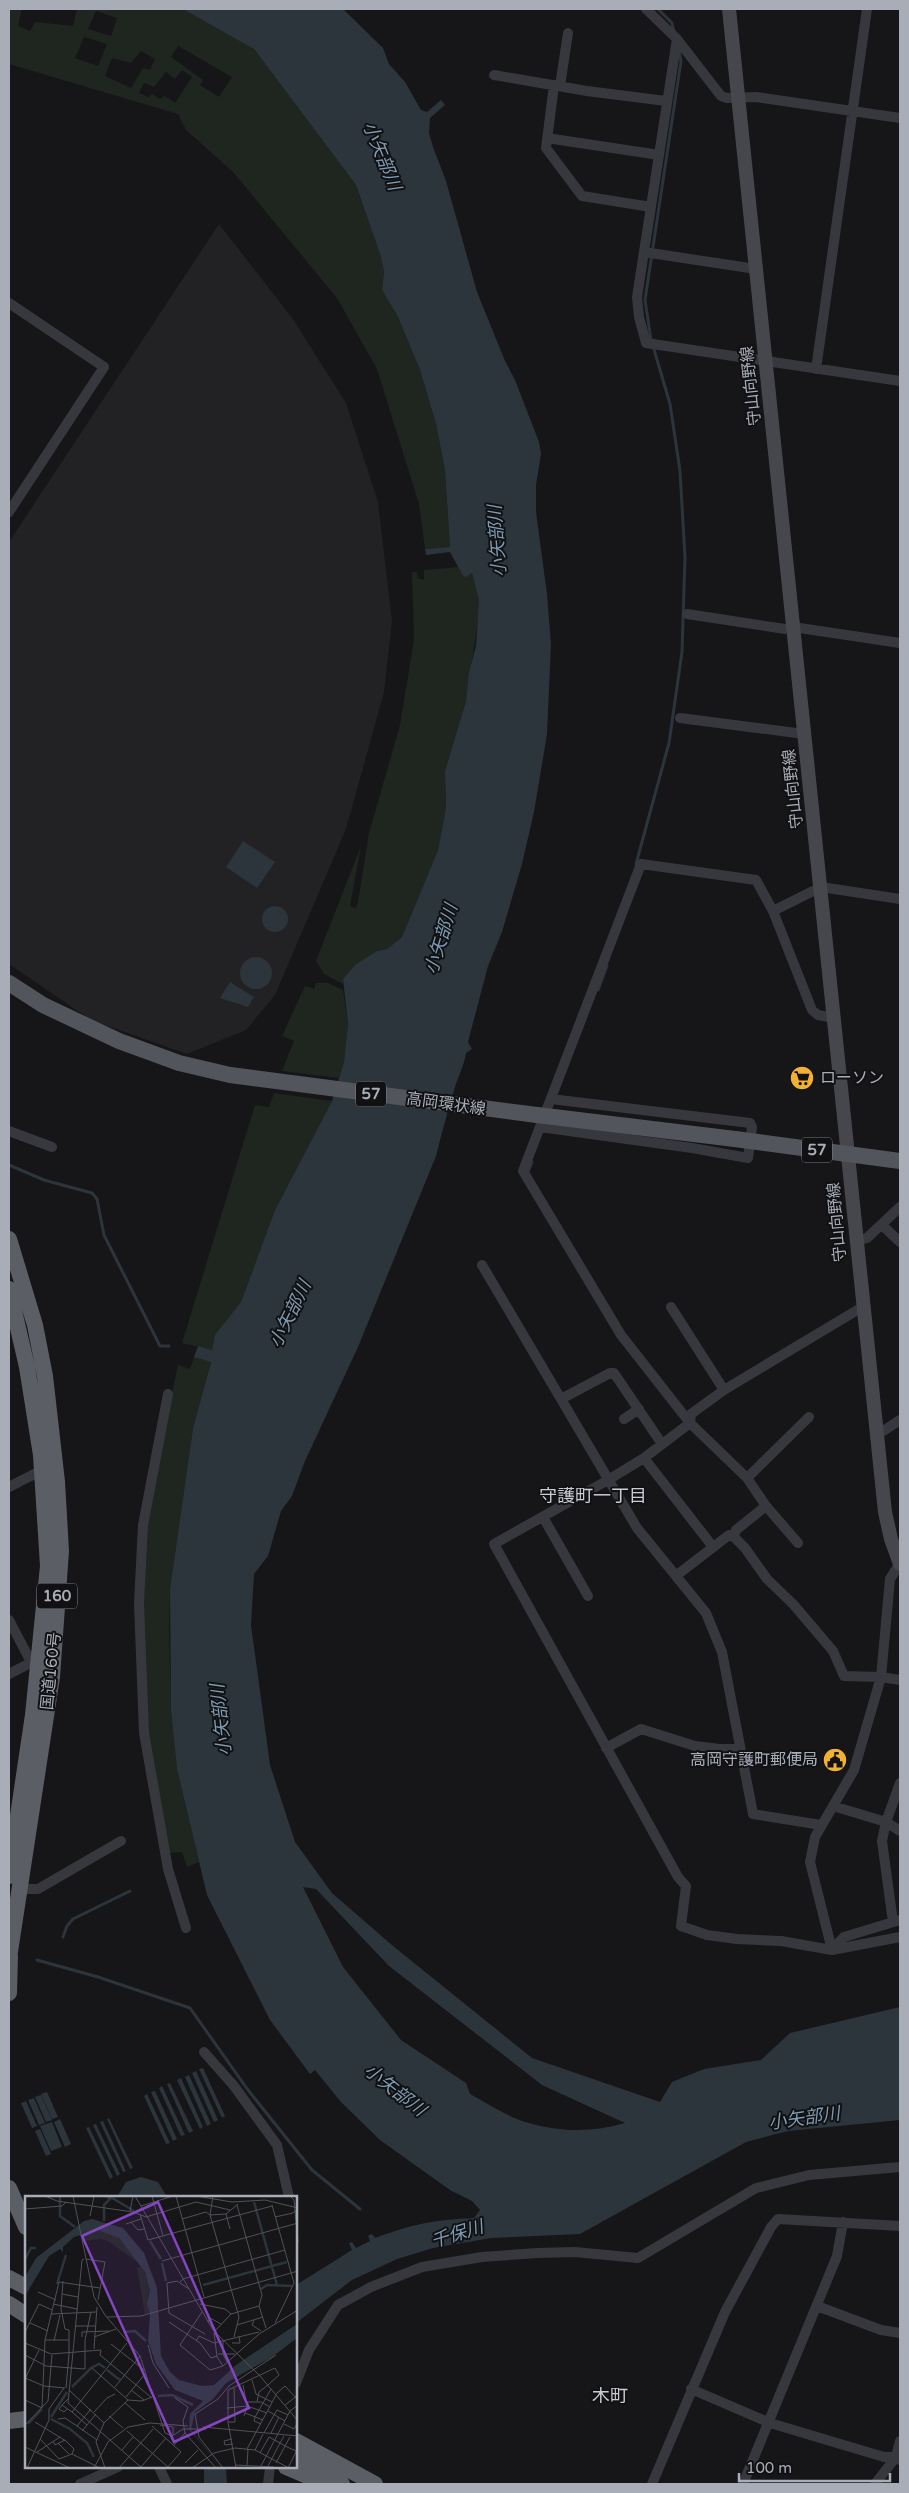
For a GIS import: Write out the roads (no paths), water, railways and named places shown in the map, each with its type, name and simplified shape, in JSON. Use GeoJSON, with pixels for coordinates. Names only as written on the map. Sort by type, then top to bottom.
{"type":"FeatureCollection","features":[{"type":"Feature","properties":{"kind":"highway","name":"国道160号"},"geometry":{"type":"LineString","coordinates":[[9,1239],[35,1325],[45,1376],[57,1482],[61,1551],[52,1677],[9,1957]]}},
{"type":"Feature","properties":{"kind":"highway","name":"国道160号"},"geometry":{"type":"LineString","coordinates":[[9,1289],[27,1367],[42,1470],[48,1566],[35,1660],[33,1715],[9,1876]]}},
{"type":"Feature","properties":{"kind":"highway","name":"160"},"geometry":{"type":"LineString","coordinates":[[9,1957],[12,1964],[9,1993]]}},
{"type":"Feature","properties":{"kind":"highway"},"geometry":{"type":"LineString","coordinates":[[9,2188],[25,2225]]}},
{"type":"Feature","properties":{"kind":"highway"},"geometry":{"type":"LineString","coordinates":[[9,2278],[25,2286]]}},
{"type":"Feature","properties":{"kind":"highway"},"geometry":{"type":"LineString","coordinates":[[9,2294],[25,2303]]}},
{"type":"Feature","properties":{"kind":"highway"},"geometry":{"type":"LineString","coordinates":[[9,2304],[25,2314]]}},
{"type":"Feature","properties":{"kind":"highway"},"geometry":{"type":"LineString","coordinates":[[9,2420],[25,2419]]}},
{"type":"Feature","properties":{"kind":"highway"},"geometry":{"type":"LineString","coordinates":[[9,2432],[25,2430]]}},
{"type":"Feature","properties":{"kind":"highway"},"geometry":{"type":"LineString","coordinates":[[301,2454],[352,2471],[375,2484]]}},
{"type":"Feature","properties":{"kind":"highway"},"geometry":{"type":"LineString","coordinates":[[301,2454],[325,2484]]}},
{"type":"Feature","properties":{"kind":"highway"},"geometry":{"type":"LineString","coordinates":[[301,2454],[342,2484]]}},
{"type":"Feature","properties":{"kind":"main road","name":"守山向野線"},"geometry":{"type":"LineString","coordinates":[[729,9],[885,1512],[891,1539],[900,1563]]}},
{"type":"Feature","properties":{"kind":"main road","name":"高岡環状線"},"geometry":{"type":"LineString","coordinates":[[9,983],[43,1005],[118,1041],[179,1063],[230,1075],[512,1113],[539,1121],[743,1140],[900,1161]]}},
{"type":"Feature","properties":{"kind":"street"},"geometry":{"type":"LineString","coordinates":[[646,9],[677,39],[716,92],[727,98],[756,97],[900,118]]}},
{"type":"Feature","properties":{"kind":"street"},"geometry":{"type":"LineString","coordinates":[[816,369],[867,9]]}},
{"type":"Feature","properties":{"kind":"street"},"geometry":{"type":"LineString","coordinates":[[568,33],[546,148],[582,196],[651,207]]}},
{"type":"Feature","properties":{"kind":"street"},"geometry":{"type":"LineString","coordinates":[[677,39],[637,297],[638,318],[646,343],[900,381]]}},
{"type":"Feature","properties":{"kind":"street"},"geometry":{"type":"LineString","coordinates":[[494,75],[666,101]]}},
{"type":"Feature","properties":{"kind":"street"},"geometry":{"type":"LineString","coordinates":[[547,138],[659,155]]}},
{"type":"Feature","properties":{"kind":"street"},"geometry":{"type":"LineString","coordinates":[[644,252],[756,269]]}},
{"type":"Feature","properties":{"kind":"street"},"geometry":{"type":"LineString","coordinates":[[9,304],[104,367],[9,512]]}},
{"type":"Feature","properties":{"kind":"street"},"geometry":{"type":"LineString","coordinates":[[687,614],[785,629],[793,627],[900,643]]}},
{"type":"Feature","properties":{"kind":"street"},"geometry":{"type":"LineString","coordinates":[[680,718],[804,734]]}},
{"type":"Feature","properties":{"kind":"street"},"geometry":{"type":"LineString","coordinates":[[798,1543],[766,1506],[747,1478],[690,1422],[621,1335],[523,1171],[539,1121],[551,1099],[641,864],[756,880],[773,911],[812,1010],[818,1015],[834,1018]]}},
{"type":"Feature","properties":{"kind":"street"},"geometry":{"type":"LineString","coordinates":[[773,911],[821,887],[900,898]]}},
{"type":"Feature","properties":{"kind":"street"},"geometry":{"type":"LineString","coordinates":[[539,1121],[748,1158],[743,1140],[752,1127],[750,1123],[551,1099]]}},
{"type":"Feature","properties":{"kind":"street"},"geometry":{"type":"LineString","coordinates":[[9,1131],[52,1146]]}},
{"type":"Feature","properties":{"kind":"street"},"geometry":{"type":"LineString","coordinates":[[856,1241],[867,1238],[900,1207]]}},
{"type":"Feature","properties":{"kind":"street"},"geometry":{"type":"LineString","coordinates":[[882,1225],[900,1242]]}},
{"type":"Feature","properties":{"kind":"street"},"geometry":{"type":"LineString","coordinates":[[482,1265],[637,1528],[706,1613],[722,1652],[753,1814],[821,1825]]}},
{"type":"Feature","properties":{"kind":"street"},"geometry":{"type":"LineString","coordinates":[[671,1306],[724,1390]]}},
{"type":"Feature","properties":{"kind":"street"},"geometry":{"type":"LineString","coordinates":[[864,1306],[724,1390],[691,1414],[690,1422],[644,1458],[494,1544],[678,1877],[686,1886],[681,1926],[707,1935],[737,1939],[781,1941],[832,1950],[900,1937]]}},
{"type":"Feature","properties":{"kind":"street"},"geometry":{"type":"LineString","coordinates":[[561,1399],[610,1373],[614,1373],[662,1444]]}},
{"type":"Feature","properties":{"kind":"street"},"geometry":{"type":"LineString","coordinates":[[168,1394],[143,1524],[139,1603],[144,1733],[168,1869],[186,1928]]}},
{"type":"Feature","properties":{"kind":"street"},"geometry":{"type":"LineString","coordinates":[[624,1419],[639,1409]]}},
{"type":"Feature","properties":{"kind":"street"},"geometry":{"type":"LineString","coordinates":[[747,1478],[809,1417]]}},
{"type":"Feature","properties":{"kind":"street"},"geometry":{"type":"LineString","coordinates":[[877,1435],[900,1420]]}},
{"type":"Feature","properties":{"kind":"street"},"geometry":{"type":"LineString","coordinates":[[644,1458],[713,1547]]}},
{"type":"Feature","properties":{"kind":"street"},"geometry":{"type":"LineString","coordinates":[[9,1487],[42,1470]]}},
{"type":"Feature","properties":{"kind":"street"},"geometry":{"type":"LineString","coordinates":[[734,1537],[736,1530],[766,1506]]}},
{"type":"Feature","properties":{"kind":"street"},"geometry":{"type":"LineString","coordinates":[[543,1517],[588,1596]]}},
{"type":"Feature","properties":{"kind":"street"},"geometry":{"type":"LineString","coordinates":[[677,1575],[729,1535],[734,1537],[745,1548],[767,1579],[792,1604],[833,1651],[844,1676],[881,1677],[900,1680]]}},
{"type":"Feature","properties":{"kind":"street"},"geometry":{"type":"LineString","coordinates":[[832,1950],[810,1862],[814,1837],[854,1770],[881,1677],[890,1580],[900,1563]]}},
{"type":"Feature","properties":{"kind":"street"},"geometry":{"type":"LineString","coordinates":[[9,1620],[35,1660],[9,1674]]}},
{"type":"Feature","properties":{"kind":"street"},"geometry":{"type":"LineString","coordinates":[[606,1748],[641,1729],[696,1746],[720,1749],[740,1748]]}},
{"type":"Feature","properties":{"kind":"street"},"geometry":{"type":"LineString","coordinates":[[832,1950],[844,1937],[897,1921],[882,1841],[886,1822],[900,1783]]}},
{"type":"Feature","properties":{"kind":"street"},"geometry":{"type":"LineString","coordinates":[[833,1806],[886,1822],[900,1831]]}},
{"type":"Feature","properties":{"kind":"street"},"geometry":{"type":"LineString","coordinates":[[20,1889],[38,1889],[121,1841]]}},
{"type":"Feature","properties":{"kind":"street"},"geometry":{"type":"LineString","coordinates":[[204,2052],[234,2086],[277,2145],[289,2196]]}},
{"type":"Feature","properties":{"kind":"street"},"geometry":{"type":"LineString","coordinates":[[298,2378],[309,2350],[338,2305],[371,2287],[422,2267],[482,2256],[537,2253],[575,2252],[638,2258],[756,2188],[809,2175],[900,2167]]}},
{"type":"Feature","properties":{"kind":"street"},"geometry":{"type":"LineString","coordinates":[[652,2484],[725,2312],[774,2223],[778,2219],[900,2226]]}},
{"type":"Feature","properties":{"kind":"street"},"geometry":{"type":"LineString","coordinates":[[743,2484],[770,2423],[837,2256],[844,2222]]}},
{"type":"Feature","properties":{"kind":"street"},"geometry":{"type":"LineString","coordinates":[[817,2306],[881,2330],[900,2332]]}},
{"type":"Feature","properties":{"kind":"street"},"geometry":{"type":"LineString","coordinates":[[691,2389],[770,2423],[884,2457],[898,2459]]}},
{"type":"Feature","properties":{"kind":"street"},"geometry":{"type":"LineString","coordinates":[[875,2484],[898,2459],[900,2441]]}},
{"type":"Feature","properties":{"kind":"street"},"geometry":{"type":"LineString","coordinates":[[80,2484],[116,2468]]}},
{"type":"Feature","properties":{"kind":"street"},"geometry":{"type":"LineString","coordinates":[[159,2468],[167,2484]]}},
{"type":"Feature","properties":{"kind":"street"},"geometry":{"type":"LineString","coordinates":[[268,2484],[270,2468]]}},
{"type":"Feature","properties":{"kind":"water"},"geometry":{"type":"Polygon","coordinates":[[[183,9],[343,9],[383,48],[389,64],[405,82],[421,110],[427,112],[441,100],[445,105],[430,118],[429,133],[446,181],[477,292],[505,361],[515,380],[539,442],[541,454],[536,485],[536,512],[547,594],[551,644],[547,734],[534,812],[522,864],[502,932],[488,966],[468,1042],[472,1049],[466,1053],[436,1156],[358,1347],[305,1461],[292,1496],[281,1511],[268,1556],[254,1574],[251,1625],[270,1765],[295,1842],[332,1893],[393,1946],[532,2058],[660,2102],[672,2082],[704,2069],[761,2060],[790,2033],[900,2007],[900,2120],[788,2131],[746,2142],[580,2234],[491,2238],[433,2248],[397,2259],[352,2280],[298,2321],[298,2284],[352,2250],[349,2243],[352,2242],[356,2248],[370,2241],[368,2236],[372,2234],[375,2238],[423,2224],[474,2218],[480,2210],[472,2201],[450,2190],[380,2140],[341,2102],[315,2070],[310,2074],[270,2020],[207,1895],[177,1769],[171,1710],[170,1589],[193,1428],[211,1362],[194,1357],[198,1346],[212,1350],[215,1335],[241,1302],[275,1210],[332,1101],[344,1062],[348,1023],[343,979],[355,965],[377,951],[387,949],[402,937],[438,850],[446,808],[445,771],[466,701],[469,672],[476,646],[479,600],[472,573],[465,577],[450,552],[426,555],[425,549],[450,547],[445,470],[436,424],[420,370],[398,317],[382,290],[384,272],[381,257],[356,185],[254,49],[183,9]],[[303,1887],[343,1967],[401,2040],[466,2083],[470,2094],[504,2113],[525,2122],[550,2128],[588,2130],[625,2123],[542,2085],[389,1966],[316,1889],[303,1887]]]}},
{"type":"Feature","properties":{"kind":"water"},"geometry":{"type":"Polygon","coordinates":[[[243,841],[275,862],[257,888],[226,867],[243,841]]]}},
{"type":"Feature","properties":{"kind":"water"},"geometry":{"type":"Polygon","coordinates":[[[275,906],[284,910],[288,919],[284,928],[275,932],[266,928],[262,919],[266,910],[275,906]]]}},
{"type":"Feature","properties":{"kind":"water"},"geometry":{"type":"Polygon","coordinates":[[[256,957],[262,958],[267,962],[271,967],[271,979],[267,984],[262,988],[256,989],[250,988],[245,984],[241,979],[240,973],[241,967],[245,962],[250,958],[256,957]]]}},
{"type":"Feature","properties":{"kind":"water"},"geometry":{"type":"Polygon","coordinates":[[[230,982],[254,997],[248,1007],[220,998],[230,982]]]}},
{"type":"Feature","properties":{"kind":"water"},"geometry":{"type":"Polygon","coordinates":[[[203,2068],[225,2116],[222,2118],[199,2069],[203,2068]]]}},
{"type":"Feature","properties":{"kind":"water"},"geometry":{"type":"Polygon","coordinates":[[[196,2071],[218,2120],[214,2122],[192,2073],[196,2071]]]}},
{"type":"Feature","properties":{"kind":"water"},"geometry":{"type":"Polygon","coordinates":[[[189,2075],[211,2124],[207,2126],[185,2077],[189,2075]]]}},
{"type":"Feature","properties":{"kind":"water"},"geometry":{"type":"Polygon","coordinates":[[[181,2078],[203,2127],[200,2129],[177,2080],[181,2078]]]}},
{"type":"Feature","properties":{"kind":"water"},"geometry":{"type":"Polygon","coordinates":[[[170,2083],[193,2131],[189,2133],[167,2084],[170,2083]]]}},
{"type":"Feature","properties":{"kind":"water"},"geometry":{"type":"Polygon","coordinates":[[[162,2086],[185,2135],[181,2136],[159,2088],[162,2086]]]}},
{"type":"Feature","properties":{"kind":"water"},"geometry":{"type":"Polygon","coordinates":[[[155,2091],[177,2139],[173,2141],[151,2092],[155,2091]]]}},
{"type":"Feature","properties":{"kind":"water"},"geometry":{"type":"Polygon","coordinates":[[[47,2092],[58,2117],[52,2119],[41,2094],[47,2092]]]}},
{"type":"Feature","properties":{"kind":"water"},"geometry":{"type":"Polygon","coordinates":[[[147,2094],[170,2143],[166,2144],[144,2096],[147,2094]]]}},
{"type":"Feature","properties":{"kind":"water"},"geometry":{"type":"Polygon","coordinates":[[[41,2095],[52,2120],[46,2122],[35,2097],[41,2095]]]}},
{"type":"Feature","properties":{"kind":"water"},"geometry":{"type":"Polygon","coordinates":[[[34,2098],[45,2123],[39,2125],[28,2100],[34,2098]]]}},
{"type":"Feature","properties":{"kind":"water"},"geometry":{"type":"Polygon","coordinates":[[[26,2101],[37,2126],[32,2128],[21,2103],[26,2101]]]}},
{"type":"Feature","properties":{"kind":"water"},"geometry":{"type":"Polygon","coordinates":[[[109,2118],[133,2168],[130,2169],[107,2119],[109,2118]]]}},
{"type":"Feature","properties":{"kind":"water"},"geometry":{"type":"Polygon","coordinates":[[[60,2119],[71,2144],[65,2147],[54,2122],[60,2119]]]}},
{"type":"Feature","properties":{"kind":"water"},"geometry":{"type":"Polygon","coordinates":[[[103,2121],[126,2171],[123,2172],[100,2122],[103,2121]]]}},
{"type":"Feature","properties":{"kind":"water"},"geometry":{"type":"Polygon","coordinates":[[[52,2122],[62,2147],[51,2151],[40,2126],[52,2122]]]}},
{"type":"Feature","properties":{"kind":"water"},"geometry":{"type":"Polygon","coordinates":[[[96,2124],[120,2174],[117,2176],[93,2125],[96,2124]]]}},
{"type":"Feature","properties":{"kind":"water"},"geometry":{"type":"Polygon","coordinates":[[[89,2127],[113,2177],[110,2179],[86,2128],[89,2127]]]}},
{"type":"Feature","properties":{"kind":"water"},"geometry":{"type":"Polygon","coordinates":[[[40,2129],[51,2154],[46,2156],[35,2131],[40,2129]]]}},
{"type":"Feature","properties":{"kind":"water"},"geometry":{"type":"Polygon","coordinates":[[[141,2177],[158,2182],[166,2196],[118,2196],[126,2182],[141,2177]]]}},
{"type":"Feature","properties":{"kind":"water"},"geometry":{"type":"Polygon","coordinates":[[[204,2468],[226,2468],[227,2484],[204,2484],[204,2468]]]}},
{"type":"Feature","properties":{"kind":"waterway"},"geometry":{"type":"LineString","coordinates":[[658,9],[672,23],[674,32]]}},
{"type":"Feature","properties":{"kind":"waterway"},"geometry":{"type":"LineString","coordinates":[[651,340],[645,300],[681,61],[679,50]]}},
{"type":"Feature","properties":{"kind":"waterway"},"geometry":{"type":"LineString","coordinates":[[636,864],[669,743],[682,652],[685,557],[680,471],[670,404],[653,346]]}},
{"type":"Feature","properties":{"kind":"waterway"},"geometry":{"type":"LineString","coordinates":[[598,990],[607,966]]}},
{"type":"Feature","properties":{"kind":"waterway"},"geometry":{"type":"LineString","coordinates":[[528,1172],[532,1162]]}},
{"type":"Feature","properties":{"kind":"waterway"},"geometry":{"type":"LineString","coordinates":[[9,1165],[44,1180],[92,1193],[97,1199],[104,1235],[160,1346],[169,1346]]}},
{"type":"Feature","properties":{"kind":"waterway"},"geometry":{"type":"LineString","coordinates":[[63,1937],[67,1926],[73,1919],[130,1891]]}},
{"type":"Feature","properties":{"kind":"waterway"},"geometry":{"type":"LineString","coordinates":[[37,1960],[98,1977],[190,2008],[248,2090],[312,2170],[360,2209]]}},
{"type":"Feature","properties":{"kind":"place","name":"ローソン"},"geometry":{"type":"Point","coordinates":[802,1078]}},
{"type":"Feature","properties":{"kind":"place","name":"高岡守護町郵便局"},"geometry":{"type":"Point","coordinates":[835,1760]}},
{"type":"Feature","properties":{"kind":"district","name":"守護町一丁目"},"geometry":{"type":"Point","coordinates":[593,1496]}},
{"type":"Feature","properties":{"kind":"district","name":"木町"},"geometry":{"type":"Point","coordinates":[610,2396]}},
{"type":"Feature","properties":{"kind":"water label","name":"小矢部川"},"geometry":{"type":"Point","coordinates":[382,156]}},
{"type":"Feature","properties":{"kind":"water label","name":"小矢部川"},"geometry":{"type":"Point","coordinates":[497,541]}},
{"type":"Feature","properties":{"kind":"water label","name":"小矢部川"},"geometry":{"type":"Point","coordinates":[441,939]}},
{"type":"Feature","properties":{"kind":"water label","name":"小矢部川"},"geometry":{"type":"Point","coordinates":[290,1314]}},
{"type":"Feature","properties":{"kind":"water label","name":"小矢部川"},"geometry":{"type":"Point","coordinates":[221,1720]}},
{"type":"Feature","properties":{"kind":"water label","name":"小矢部川"},"geometry":{"type":"Point","coordinates":[395,2090]}},
{"type":"Feature","properties":{"kind":"water label","name":"小矢部川"},"geometry":{"type":"Point","coordinates":[804,2118]}},
{"type":"Feature","properties":{"kind":"water label","name":"千保川"},"geometry":{"type":"Point","coordinates":[457,2234]}}]}
